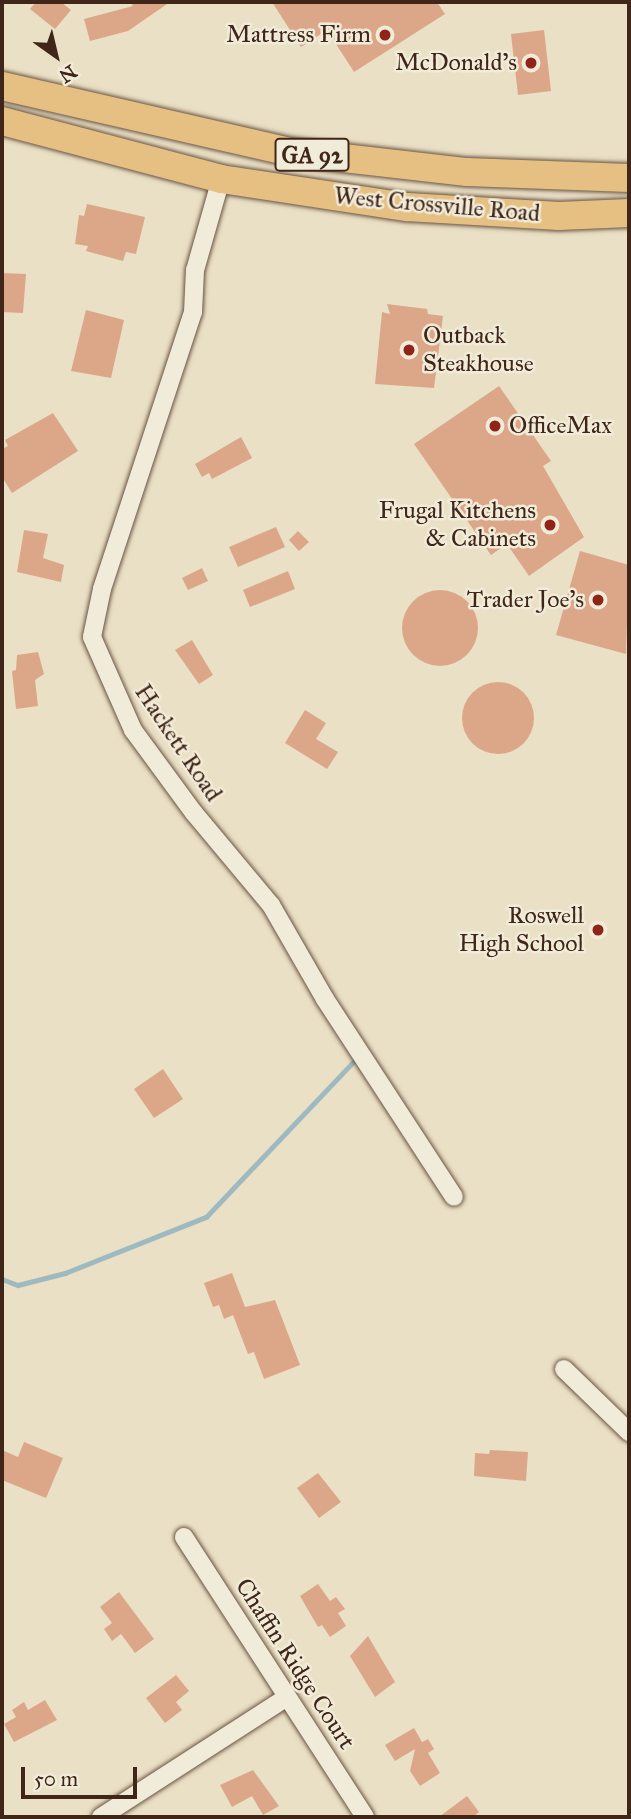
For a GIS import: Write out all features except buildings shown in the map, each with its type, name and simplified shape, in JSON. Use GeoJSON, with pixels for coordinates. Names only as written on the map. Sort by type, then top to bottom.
{"type":"FeatureCollection","features":[{"type":"Feature","properties":{"kind":"main road","name":"West Crossville Road"},"geometry":{"type":"LineString","coordinates":[[2,86],[291,152],[467,172],[629,178]]}},
{"type":"Feature","properties":{"kind":"main road","name":"West Crossville Road"},"geometry":{"type":"LineString","coordinates":[[2,121],[220,179],[407,207],[559,216],[629,213]]}},
{"type":"Feature","properties":{"kind":"street","name":"Hackett Road"},"geometry":{"type":"LineString","coordinates":[[220,179],[195,270],[193,312],[102,589],[92,637],[134,730],[194,813],[271,905],[325,999],[454,1196]]}},
{"type":"Feature","properties":{"kind":"street"},"geometry":{"type":"LineString","coordinates":[[564,1369],[629,1432]]}},
{"type":"Feature","properties":{"kind":"street","name":"Chaffin Ridge Court"},"geometry":{"type":"LineString","coordinates":[[184,1537],[365,1817]]}},
{"type":"Feature","properties":{"kind":"street"},"geometry":{"type":"LineString","coordinates":[[101,1817],[287,1697]]}},
{"type":"Feature","properties":{"kind":"waterway"},"geometry":{"type":"LineString","coordinates":[[2,1279],[18,1285],[65,1273],[206,1217],[354,1061]]}},
{"type":"Feature","properties":{"kind":"place","name":"Mattress Firm"},"geometry":{"type":"Point","coordinates":[385,35]}},
{"type":"Feature","properties":{"kind":"place","name":"McDonald's"},"geometry":{"type":"Point","coordinates":[531,63]}},
{"type":"Feature","properties":{"kind":"place","name":"Outback Steakhouse"},"geometry":{"type":"Point","coordinates":[409,350]}},
{"type":"Feature","properties":{"kind":"place","name":"OfficeMax"},"geometry":{"type":"Point","coordinates":[495,426]}},
{"type":"Feature","properties":{"kind":"place","name":"Frugal Kitchens & Cabinets"},"geometry":{"type":"Point","coordinates":[550,525]}},
{"type":"Feature","properties":{"kind":"place","name":"Trader Joe's"},"geometry":{"type":"Point","coordinates":[598,600]}},
{"type":"Feature","properties":{"kind":"place","name":"Roswell High School"},"geometry":{"type":"Point","coordinates":[598,930]}}]}
